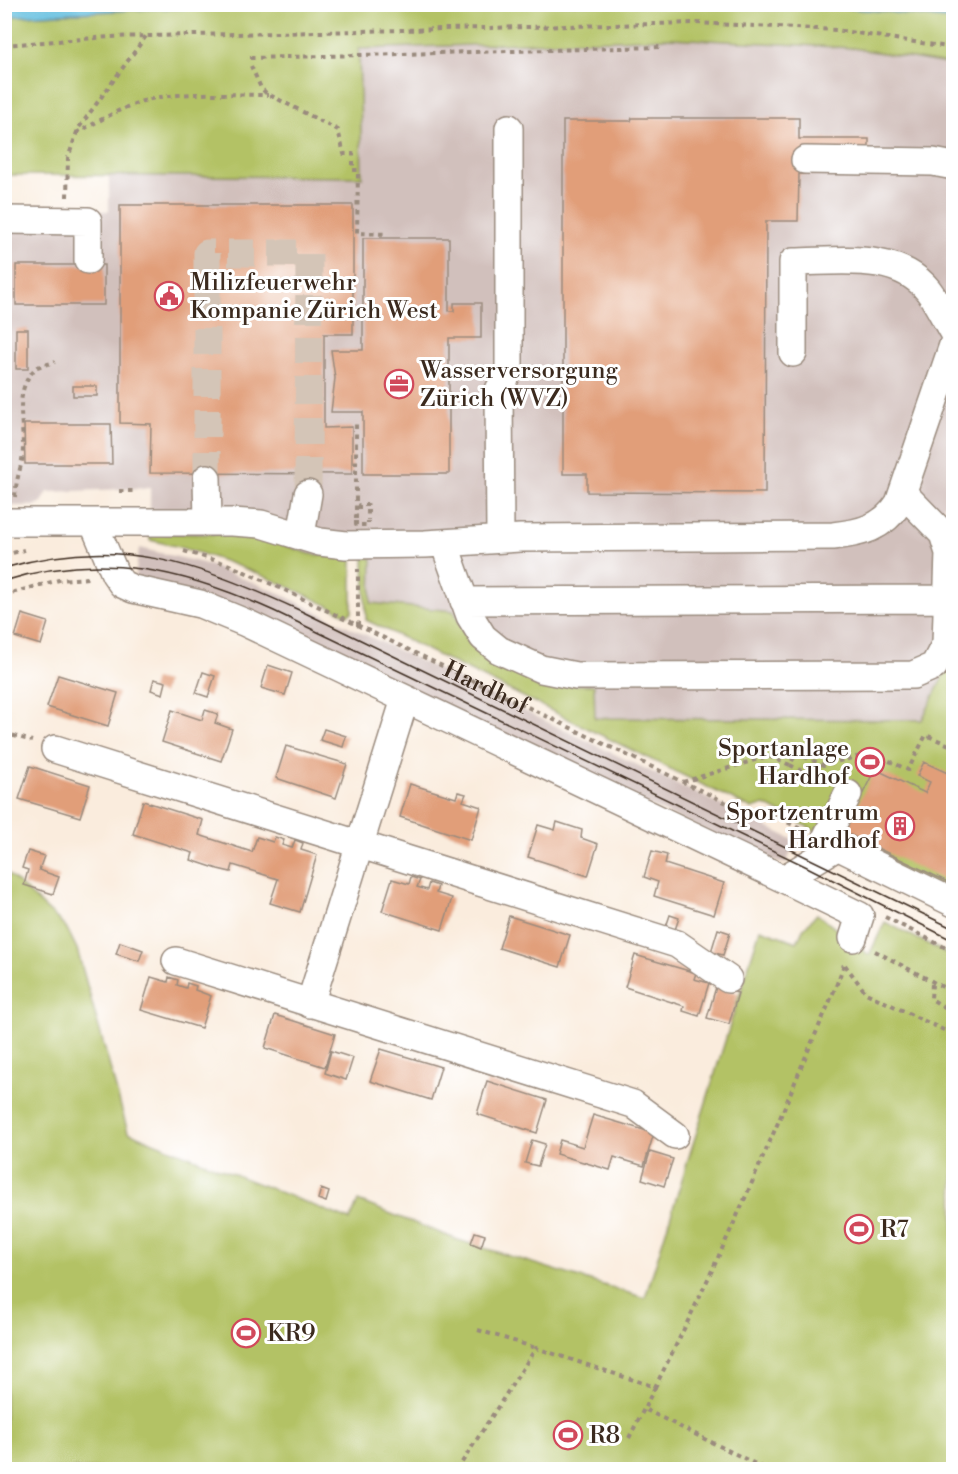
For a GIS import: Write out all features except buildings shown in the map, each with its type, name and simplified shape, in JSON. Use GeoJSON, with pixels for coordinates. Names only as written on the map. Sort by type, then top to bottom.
{"type":"FeatureCollection","features":[{"type":"Feature","properties":{"kind":"street"},"geometry":{"type":"LineString","coordinates":[[500,538],[499,390],[509,370],[509,128]]}},
{"type":"Feature","properties":{"kind":"street"},"geometry":{"type":"LineString","coordinates":[[805,160],[933,162],[954,166]]}},
{"type":"Feature","properties":{"kind":"street"},"geometry":{"type":"LineString","coordinates":[[4,220],[88,221],[88,260]]}},
{"type":"Feature","properties":{"kind":"street"},"geometry":{"type":"LineString","coordinates":[[793,353],[793,262],[872,262],[904,270],[927,290],[954,334]]}},
{"type":"Feature","properties":{"kind":"street"},"geometry":{"type":"LineString","coordinates":[[10,514],[93,522],[208,521],[261,524],[326,543],[346,545],[444,543],[500,538],[849,535],[863,532],[887,519],[899,503],[954,342]]}},
{"type":"Feature","properties":{"kind":"street"},"geometry":{"type":"LineString","coordinates":[[207,478],[208,521]]}},
{"type":"Feature","properties":{"kind":"street"},"geometry":{"type":"LineString","coordinates":[[444,543],[464,601],[477,628],[490,644],[541,669],[558,674],[905,676],[925,672],[941,655],[948,634],[949,553],[946,540],[938,528],[903,493]]}},
{"type":"Feature","properties":{"kind":"street"},"geometry":{"type":"LineString","coordinates":[[301,535],[308,494]]}},
{"type":"Feature","properties":{"kind":"street"},"geometry":{"type":"LineString","coordinates":[[93,522],[117,578]]}},
{"type":"Feature","properties":{"kind":"street","name":"Hardhof"},"geometry":{"type":"LineString","coordinates":[[117,578],[133,589],[189,601],[223,613],[860,916],[853,938]]}},
{"type":"Feature","properties":{"kind":"street"},"geometry":{"type":"LineString","coordinates":[[464,601],[948,599]]}},
{"type":"Feature","properties":{"kind":"street"},"geometry":{"type":"LineString","coordinates":[[310,1004],[405,699]]}},
{"type":"Feature","properties":{"kind":"street"},"geometry":{"type":"LineString","coordinates":[[55,749],[677,944],[728,978]]}},
{"type":"Feature","properties":{"kind":"street"},"geometry":{"type":"LineString","coordinates":[[784,879],[831,843],[848,794]]}},
{"type":"Feature","properties":{"kind":"street"},"geometry":{"type":"LineString","coordinates":[[831,843],[954,903]]}},
{"type":"Feature","properties":{"kind":"street"},"geometry":{"type":"LineString","coordinates":[[176,961],[633,1104],[675,1135]]}},
{"type":"Feature","properties":{"kind":"path"},"geometry":{"type":"LineString","coordinates":[[4,45],[94,37],[695,23],[836,30],[954,48]]}},
{"type":"Feature","properties":{"kind":"path"},"geometry":{"type":"LineString","coordinates":[[67,176],[69,152],[88,112],[146,36]]}},
{"type":"Feature","properties":{"kind":"path"},"geometry":{"type":"LineString","coordinates":[[250,58],[660,47]]}},
{"type":"Feature","properties":{"kind":"path"},"geometry":{"type":"LineString","coordinates":[[251,66],[261,88],[269,95],[338,130],[344,154],[352,154],[352,170],[357,170],[357,233],[388,234]]}},
{"type":"Feature","properties":{"kind":"path"},"geometry":{"type":"LineString","coordinates":[[76,134],[119,111],[151,99],[179,95],[269,95]]}},
{"type":"Feature","properties":{"kind":"path"},"geometry":{"type":"LineString","coordinates":[[10,514],[21,464],[21,392],[38,367],[55,362]]}},
{"type":"Feature","properties":{"kind":"path"},"geometry":{"type":"LineString","coordinates":[[356,420],[356,511]]}},
{"type":"Feature","properties":{"kind":"path"},"geometry":{"type":"LineString","coordinates":[[119,491],[134,492]]}},
{"type":"Feature","properties":{"kind":"path"},"geometry":{"type":"LineString","coordinates":[[356,521],[356,525],[368,525],[368,505],[359,505],[358,526]]}},
{"type":"Feature","properties":{"kind":"path","name":"Hardhof"},"geometry":{"type":"LineString","coordinates":[[180,550],[241,570],[758,818],[771,814],[831,843]]}},
{"type":"Feature","properties":{"kind":"path"},"geometry":{"type":"LineString","coordinates":[[4,555],[15,553]]}},
{"type":"Feature","properties":{"kind":"path"},"geometry":{"type":"LineString","coordinates":[[358,559],[358,626]]}},
{"type":"Feature","properties":{"kind":"path"},"geometry":{"type":"LineString","coordinates":[[4,595],[59,580],[117,578]]}},
{"type":"Feature","properties":{"kind":"path"},"geometry":{"type":"LineString","coordinates":[[790,765],[796,753],[823,765],[873,753],[908,770],[926,735],[954,747]]}},
{"type":"Feature","properties":{"kind":"path"},"geometry":{"type":"LineString","coordinates":[[683,782],[768,756],[810,775]]}},
{"type":"Feature","properties":{"kind":"path"},"geometry":{"type":"LineString","coordinates":[[883,916],[954,952]]}},
{"type":"Feature","properties":{"kind":"path"},"geometry":{"type":"LineString","coordinates":[[629,1438],[758,1172],[801,1068],[835,995],[853,938],[932,984],[954,993]]}},
{"type":"Feature","properties":{"kind":"path"},"geometry":{"type":"LineString","coordinates":[[844,965],[866,993],[954,1035]]}},
{"type":"Feature","properties":{"kind":"path"},"geometry":{"type":"LineString","coordinates":[[932,984],[931,999],[951,1011]]}},
{"type":"Feature","properties":{"kind":"path"},"geometry":{"type":"LineString","coordinates":[[478,1330],[655,1387]]}},
{"type":"Feature","properties":{"kind":"path"},"geometry":{"type":"LineString","coordinates":[[457,1470],[536,1348]]}},
{"type":"Feature","properties":{"kind":"path"},"geometry":{"type":"LineString","coordinates":[[644,1409],[768,1470]]}},
{"type":"Feature","properties":{"kind":"shaded area"},"geometry":{"type":"Polygon","coordinates":[[[670,38],[853,48],[953,65],[954,486],[943,507],[953,526],[953,656],[922,720],[594,718],[594,685],[548,685],[488,658],[466,637],[454,611],[371,603],[372,558],[323,557],[150,533],[150,488],[48,492],[42,502],[34,506],[5,506],[9,221],[67,211],[109,211],[109,175],[362,177],[358,49],[670,38]]]}},
{"type":"Feature","properties":{"kind":"shaded area"},"geometry":{"type":"Polygon","coordinates":[[[139,548],[203,563],[272,590],[796,841],[786,863],[779,863],[135,578],[139,548]]]}},
{"type":"Feature","properties":{"kind":"green space"},"geometry":{"type":"Polygon","coordinates":[[[433,4],[796,5],[881,11],[953,20],[953,65],[853,48],[670,38],[359,49],[362,177],[5,175],[4,17],[150,9],[433,4]]]}},
{"type":"Feature","properties":{"kind":"green space"},"geometry":{"type":"Polygon","coordinates":[[[150,533],[255,535],[310,554],[352,558],[352,612],[347,615],[275,581],[226,562],[150,540],[150,533]]]}},
{"type":"Feature","properties":{"kind":"green space"},"geometry":{"type":"Polygon","coordinates":[[[364,558],[372,558],[371,603],[454,611],[466,637],[486,659],[548,685],[594,685],[595,718],[922,720],[953,656],[953,901],[765,805],[752,809],[366,620],[364,558]]]}},
{"type":"Feature","properties":{"kind":"green space"},"geometry":{"type":"Polygon","coordinates":[[[4,870],[66,927],[77,949],[128,1132],[350,1220],[358,1201],[458,1240],[645,1298],[760,929],[797,942],[803,929],[817,914],[869,955],[885,922],[948,954],[947,959],[954,963],[953,1469],[5,1469],[4,870]]]}},
{"type":"Feature","properties":{"kind":"water"},"geometry":{"type":"Polygon","coordinates":[[[5,4],[433,5],[150,9],[5,17],[5,4]]]}},
{"type":"Feature","properties":{"kind":"water"},"geometry":{"type":"Polygon","coordinates":[[[796,5],[953,5],[953,20],[881,11],[796,5]]]}},
{"type":"Feature","properties":{"kind":"tunnel"},"geometry":{"type":"LineString","coordinates":[[207,478],[207,253],[309,253],[308,494]]}},
{"type":"Feature","properties":{"kind":"tram line"},"geometry":{"type":"LineString","coordinates":[[4,568],[45,558],[84,554],[120,554],[190,567],[225,579],[299,610],[954,929]]}},
{"type":"Feature","properties":{"kind":"tram line"},"geometry":{"type":"LineString","coordinates":[[4,581],[74,567],[108,566],[175,575],[241,597],[805,866],[954,941]]}},
{"type":"Feature","properties":{"kind":"place","name":"Milizfeuerwehr Kompanie Zürich West"},"geometry":{"type":"Point","coordinates":[169,296]}},
{"type":"Feature","properties":{"kind":"place","name":"Wasserversorgung Zürich (WVZ)"},"geometry":{"type":"Point","coordinates":[399,384]}},
{"type":"Feature","properties":{"kind":"place","name":"Sportanlage Hardhof"},"geometry":{"type":"Point","coordinates":[870,762]}},
{"type":"Feature","properties":{"kind":"place","name":"Sportzentrum Hardhof"},"geometry":{"type":"Point","coordinates":[900,826]}},
{"type":"Feature","properties":{"kind":"place","name":"R7"},"geometry":{"type":"Point","coordinates":[859,1229]}},
{"type":"Feature","properties":{"kind":"place","name":"KR9"},"geometry":{"type":"Point","coordinates":[246,1333]}},
{"type":"Feature","properties":{"kind":"place","name":"R8"},"geometry":{"type":"Point","coordinates":[568,1435]}}]}
